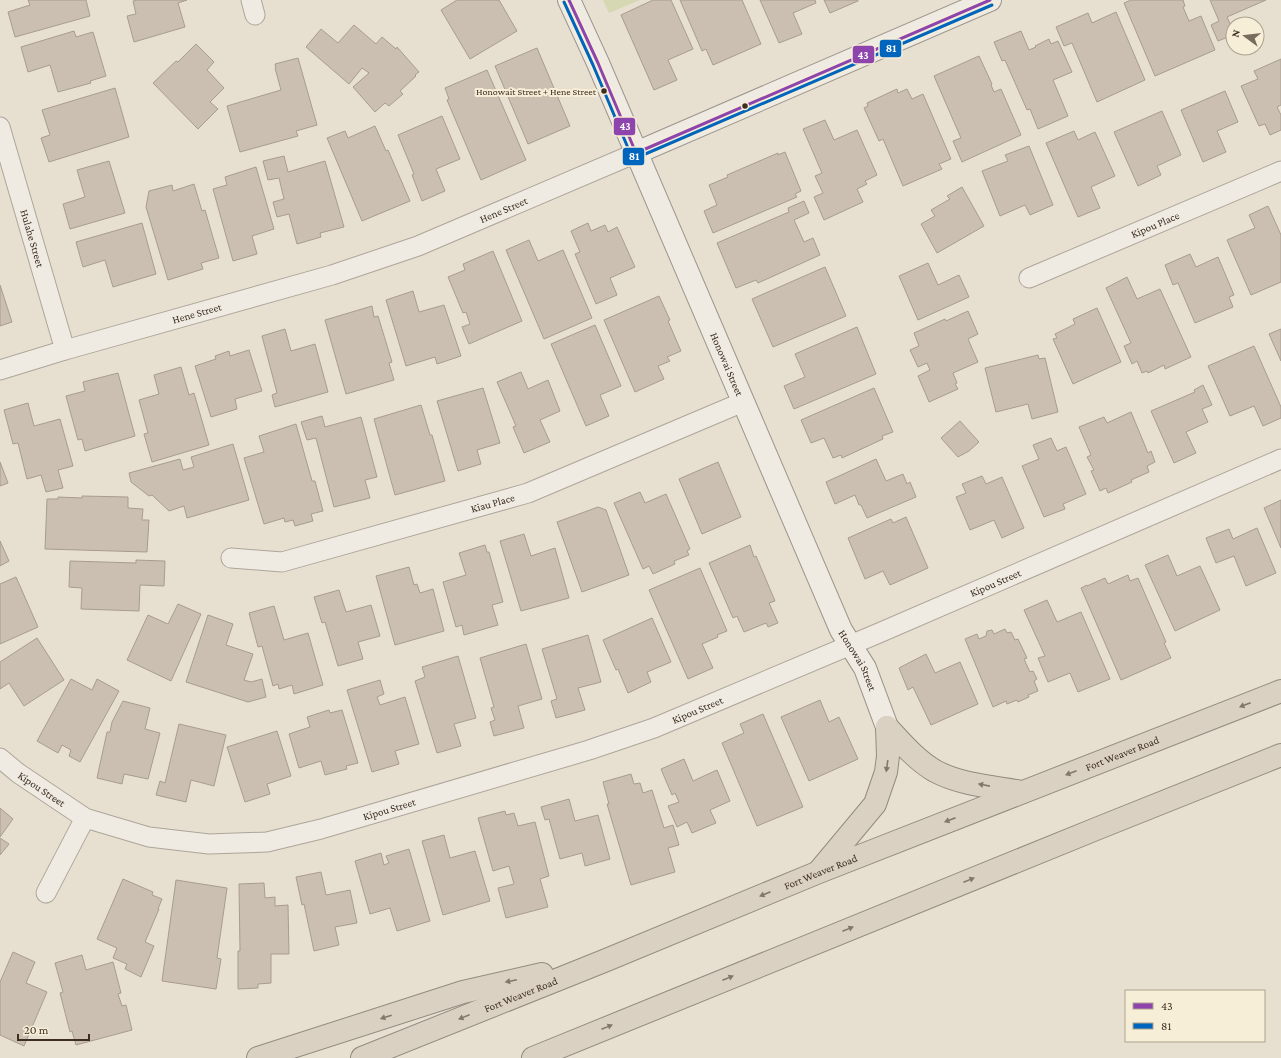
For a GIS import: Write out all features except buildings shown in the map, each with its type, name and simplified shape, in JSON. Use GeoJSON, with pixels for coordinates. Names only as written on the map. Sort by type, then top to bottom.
{"type":"FeatureCollection","features":[{"type":"Feature","properties":{"kind":"highway","name":"Fort Weaver Road"},"geometry":{"type":"LineString","coordinates":[[362,1058],[604,961],[819,872],[1281,691]]}},
{"type":"Feature","properties":{"kind":"highway"},"geometry":{"type":"LineString","coordinates":[[887,727],[913,755],[936,771],[961,781],[1022,792]]}},
{"type":"Feature","properties":{"kind":"highway"},"geometry":{"type":"LineString","coordinates":[[819,872],[875,804],[886,772],[888,756],[887,727]]}},
{"type":"Feature","properties":{"kind":"highway"},"geometry":{"type":"LineString","coordinates":[[533,1058],[1281,755]]}},
{"type":"Feature","properties":{"kind":"highway"},"geometry":{"type":"LineString","coordinates":[[258,1058],[463,992],[604,961]]}},
{"type":"Feature","properties":{"kind":"highway"},"geometry":{"type":"LineString","coordinates":[[549,1058],[585,1036]]}},
{"type":"Feature","properties":{"kind":"street","name":"Honowai Street"},"geometry":{"type":"LineString","coordinates":[[569,0],[595,57],[841,630],[865,668],[887,727]]}},
{"type":"Feature","properties":{"kind":"street","name":"Hene Street"},"geometry":{"type":"LineString","coordinates":[[0,370],[65,350],[332,275],[418,246],[990,0]]}},
{"type":"Feature","properties":{"kind":"street","name":"Hulahe Street"},"geometry":{"type":"LineString","coordinates":[[0,126],[65,350]]}},
{"type":"Feature","properties":{"kind":"street","name":"Kipou Place"},"geometry":{"type":"LineString","coordinates":[[1029,278],[1281,171]]}},
{"type":"Feature","properties":{"kind":"street","name":"Kiau Place"},"geometry":{"type":"LineString","coordinates":[[231,558],[282,562],[528,493],[743,402]]}},
{"type":"Feature","properties":{"kind":"street","name":"Kipou Street"},"geometry":{"type":"LineString","coordinates":[[0,758],[18,773],[85,818],[149,837],[209,844],[267,842],[321,829],[581,752],[654,728],[1281,459]]}},
{"type":"Feature","properties":{"kind":"street"},"geometry":{"type":"LineString","coordinates":[[46,893],[85,818]]}},
{"type":"Feature","properties":{"kind":"green space"},"geometry":{"type":"Polygon","coordinates":[[[603,0],[640,0],[609,13],[603,0]]]}},
{"type":"Feature","properties":{"kind":"transit line","name":"43"},"geometry":{"type":"LineString","coordinates":[[569,0],[598,63],[636,153],[990,0]]}},
{"type":"Feature","properties":{"kind":"transit line","name":"81"},"geometry":{"type":"LineString","coordinates":[[564,2],[593,65],[631,155],[636,158],[992,5]]}},
{"type":"Feature","properties":{"kind":"place","name":"Honowait Street + Hene Street"},"geometry":{"type":"Point","coordinates":[604,91]}}]}
